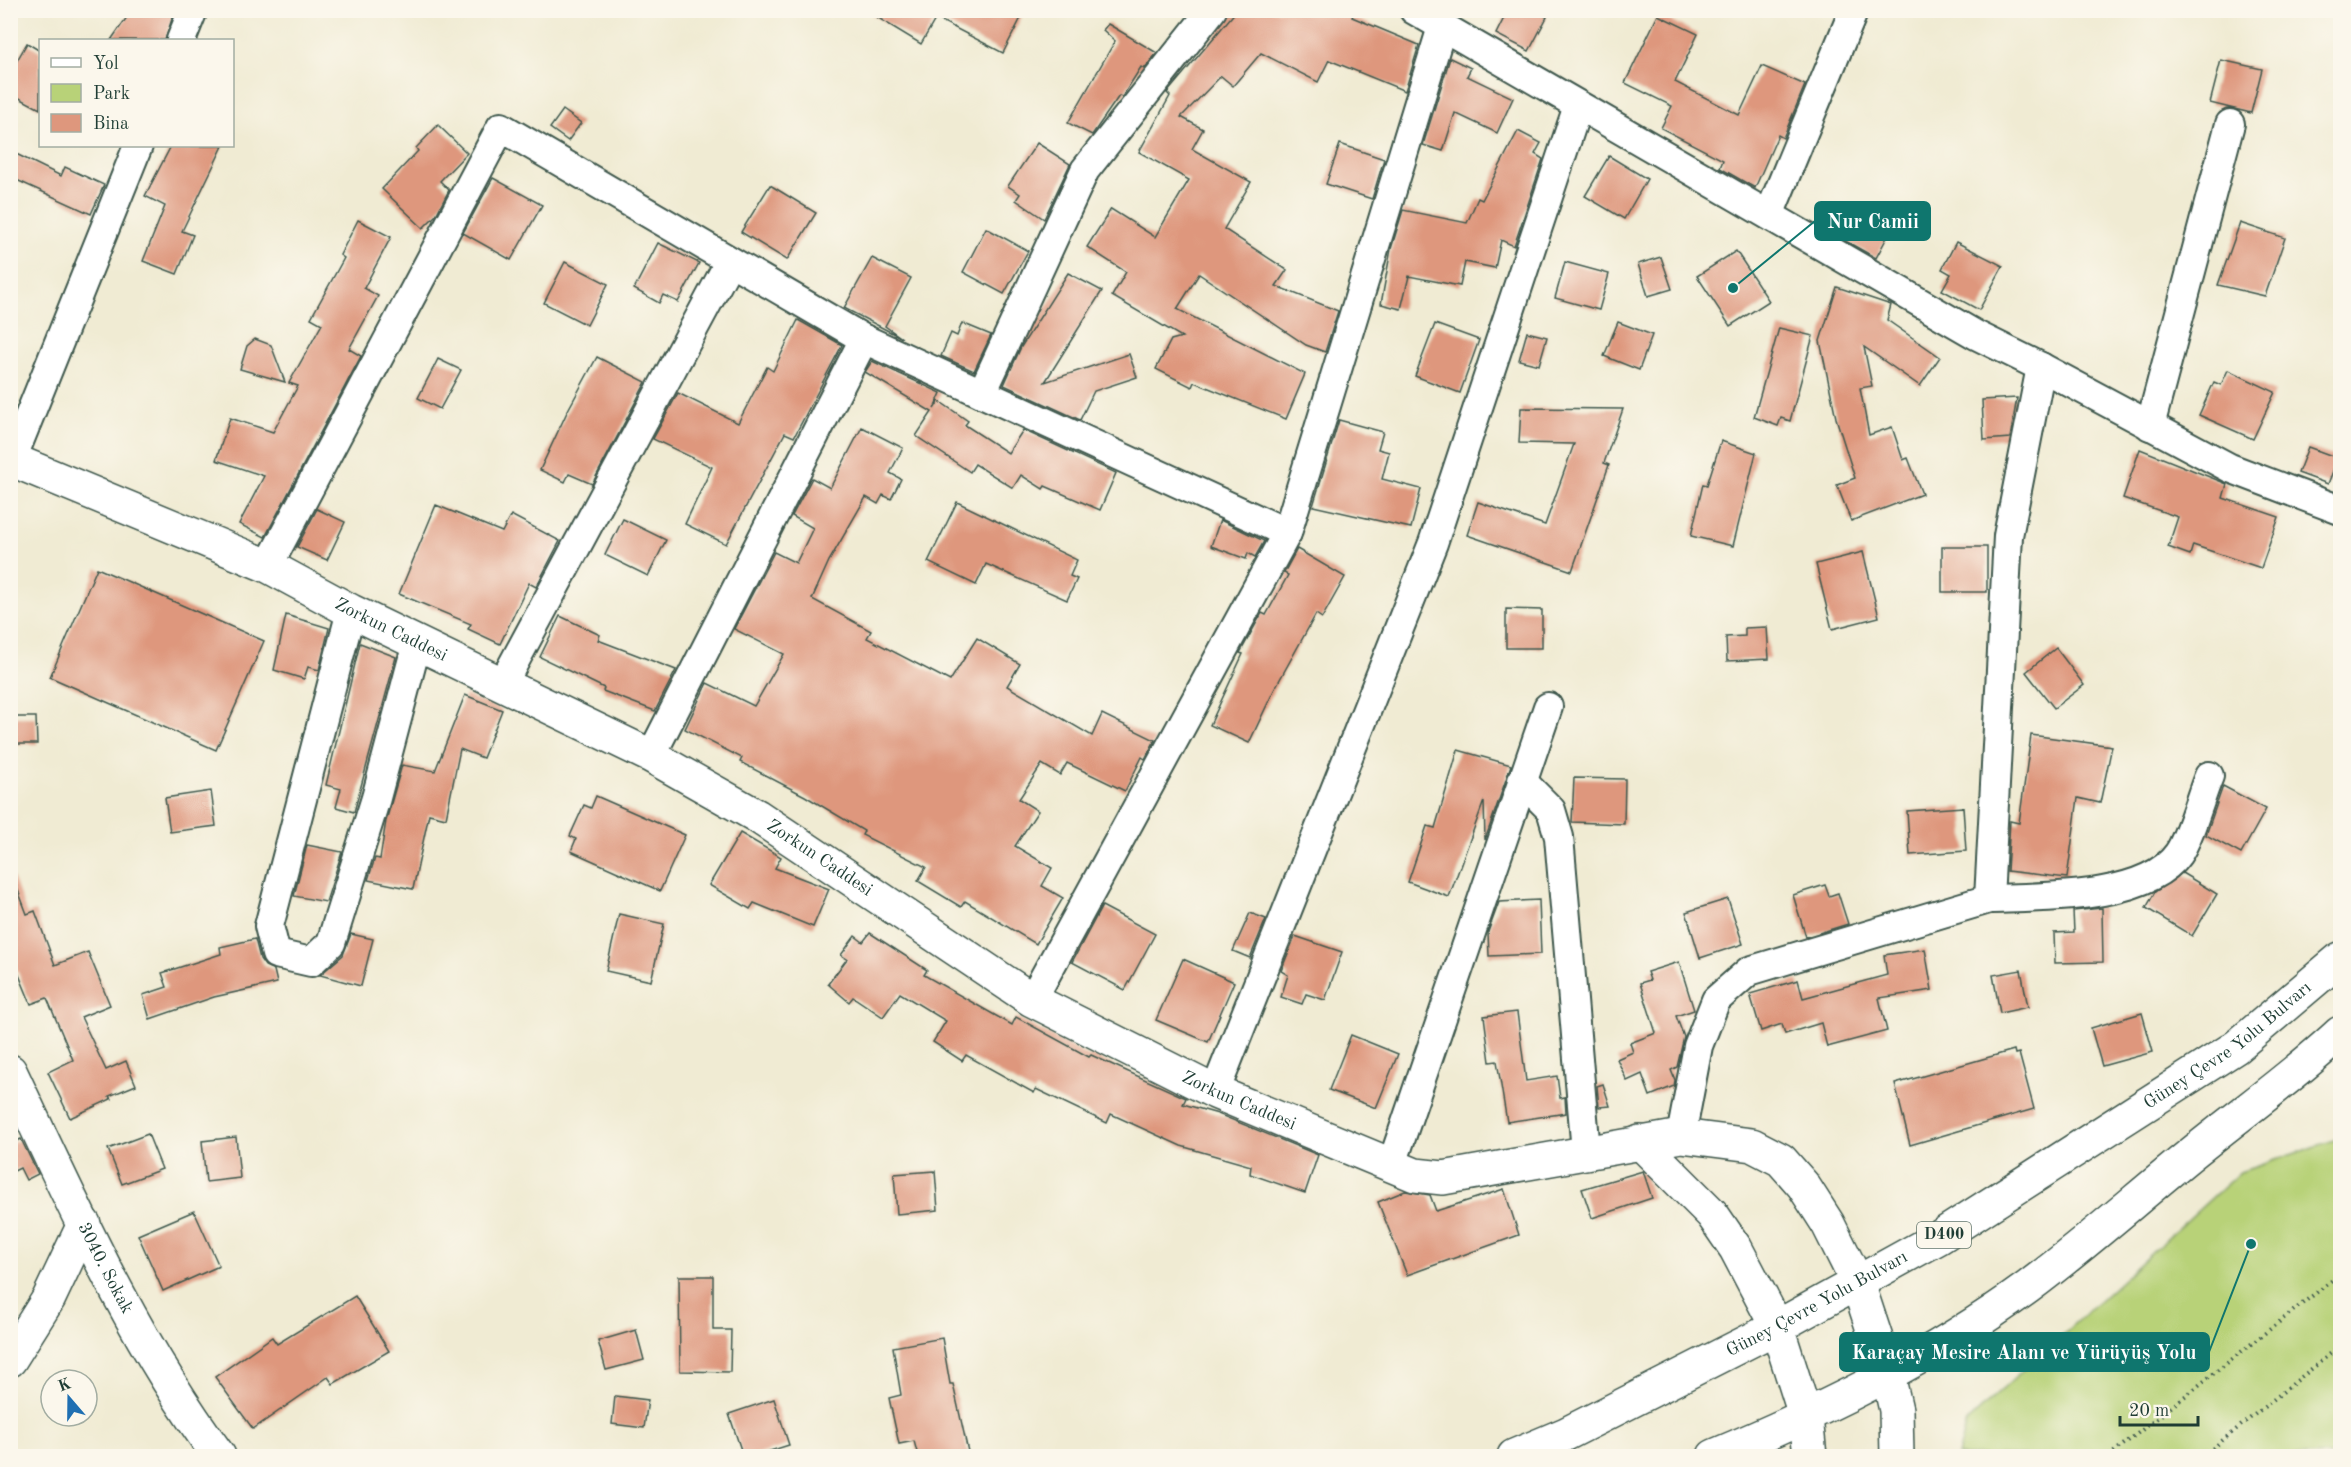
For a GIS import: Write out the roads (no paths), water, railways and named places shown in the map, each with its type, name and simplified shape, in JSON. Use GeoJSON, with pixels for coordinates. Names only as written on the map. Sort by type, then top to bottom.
{"type":"FeatureCollection","features":[{"type":"Feature","properties":{"kind":"main road","name":"Zorkun Caddesi"},"geometry":{"type":"LineString","coordinates":[[11,459],[268,566],[351,611],[651,756],[757,816],[1032,1000],[1215,1092],[1416,1174],[1443,1178],[1681,1136],[1752,1145],[1781,1160],[1803,1185],[1828,1224],[1858,1284],[1888,1376],[1896,1410],[1897,1456]]}},
{"type":"Feature","properties":{"kind":"main road","name":"Güney Çevre Yolu Bulvarı"},"geometry":{"type":"LineString","coordinates":[[1514,1456],[1566,1434],[1777,1327],[1938,1238],[2236,1047],[2340,959]]}},
{"type":"Feature","properties":{"kind":"main road"},"geometry":{"type":"LineString","coordinates":[[1714,1456],[1806,1418],[1888,1376],[1956,1336],[2027,1287],[2340,1033]]}},
{"type":"Feature","properties":{"kind":"main road","name":"3040. Sokak"},"geometry":{"type":"LineString","coordinates":[[10,1071],[111,1285],[139,1336],[219,1456]]}},
{"type":"Feature","properties":{"kind":"main road"},"geometry":{"type":"LineString","coordinates":[[1640,1142],[1712,1214],[1736,1249],[1777,1327],[1806,1418],[1810,1456]]}},
{"type":"Feature","properties":{"kind":"main road"},"geometry":{"type":"LineString","coordinates":[[10,1360],[49,1298],[84,1224]]}},
{"type":"Feature","properties":{"kind":"street"},"geometry":{"type":"LineString","coordinates":[[181,39],[193,10]]}},
{"type":"Feature","properties":{"kind":"street"},"geometry":{"type":"LineString","coordinates":[[982,393],[1085,170],[1212,10]]}},
{"type":"Feature","properties":{"kind":"street"},"geometry":{"type":"LineString","coordinates":[[1414,10],[1976,335],[2042,367],[2230,468],[2340,510]]}},
{"type":"Feature","properties":{"kind":"street"},"geometry":{"type":"LineString","coordinates":[[1769,215],[1854,10]]}},
{"type":"Feature","properties":{"kind":"street"},"geometry":{"type":"LineString","coordinates":[[1032,1000],[1287,533],[1442,27]]}},
{"type":"Feature","properties":{"kind":"street"},"geometry":{"type":"LineString","coordinates":[[1215,1092],[1433,543],[1578,106]]}},
{"type":"Feature","properties":{"kind":"street"},"geometry":{"type":"LineString","coordinates":[[2150,426],[2230,124]]}},
{"type":"Feature","properties":{"kind":"street"},"geometry":{"type":"LineString","coordinates":[[268,566],[501,128],[864,339],[1287,533]]}},
{"type":"Feature","properties":{"kind":"street"},"geometry":{"type":"LineString","coordinates":[[11,459],[138,147]]}},
{"type":"Feature","properties":{"kind":"street"},"geometry":{"type":"LineString","coordinates":[[503,683],[730,261]]}},
{"type":"Feature","properties":{"kind":"street"},"geometry":{"type":"LineString","coordinates":[[651,756],[864,339]]}},
{"type":"Feature","properties":{"kind":"street"},"geometry":{"type":"LineString","coordinates":[[1989,899],[2008,536],[2042,367]]}},
{"type":"Feature","properties":{"kind":"street"},"geometry":{"type":"LineString","coordinates":[[351,611],[269,926],[276,954],[311,962],[331,943],[376,798],[417,643]]}},
{"type":"Feature","properties":{"kind":"street"},"geometry":{"type":"LineString","coordinates":[[1392,1164],[1548,707]]}},
{"type":"Feature","properties":{"kind":"street"},"geometry":{"type":"LineString","coordinates":[[1681,1136],[1698,1046],[1716,1000],[1749,971],[1989,899],[2064,896],[2125,888],[2157,871],[2178,854],[2209,776]]}},
{"type":"Feature","properties":{"kind":"street"},"geometry":{"type":"LineString","coordinates":[[1522,781],[1551,810],[1559,837],[1586,1152]]}},
{"type":"Feature","properties":{"kind":"place","name":"Nur Camii"},"geometry":{"type":"Point","coordinates":[1733,288]}},
{"type":"Feature","properties":{"kind":"place","name":"Karaçay Mesire Alanı ve Yürüyüş Yolu"},"geometry":{"type":"Point","coordinates":[2251,1244]}}]}
